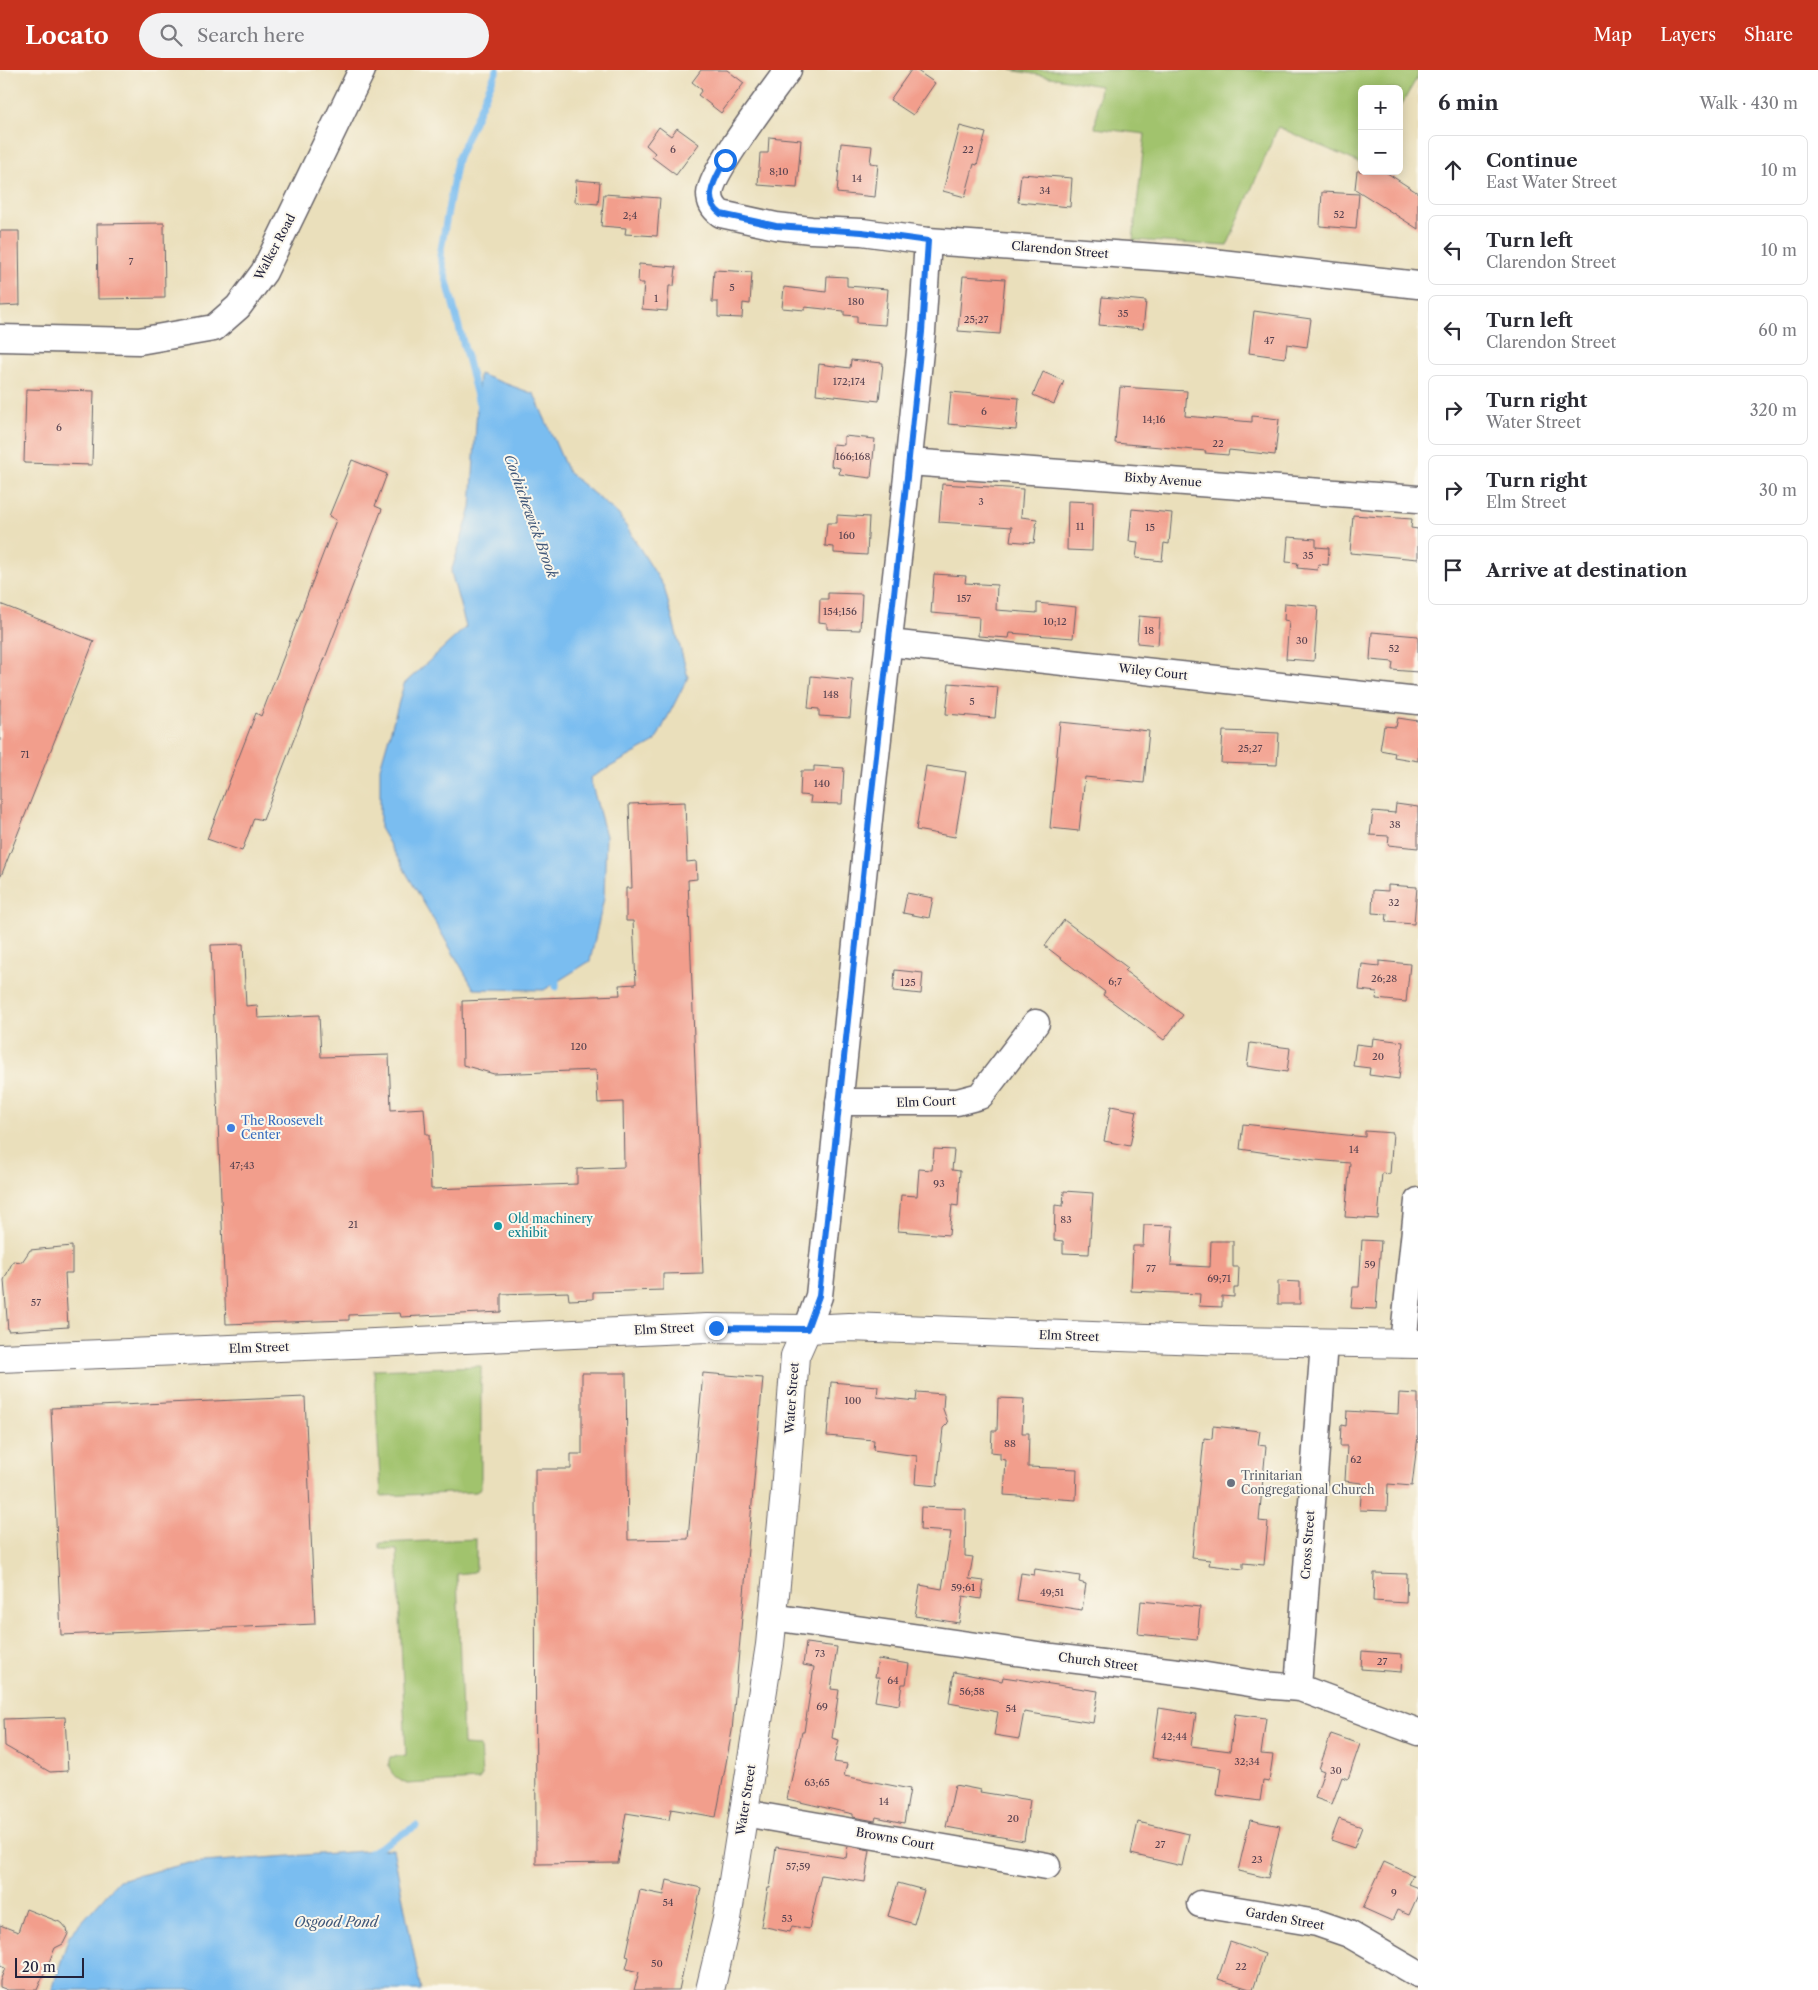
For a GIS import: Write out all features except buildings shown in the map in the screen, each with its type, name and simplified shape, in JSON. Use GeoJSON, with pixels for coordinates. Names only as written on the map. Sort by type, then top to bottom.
{"type":"FeatureCollection","features":[{"type":"Feature","properties":{"kind":"street","name":"Walker Road"},"geometry":{"type":"LineString","coordinates":[[0,338],[139,341],[214,328],[238,307],[264,272],[362,70]]}},
{"type":"Feature","properties":{"kind":"street","name":"Clarendon Street"},"geometry":{"type":"LineString","coordinates":[[788,70],[725,160],[710,192],[710,200],[715,210],[721,214],[776,226],[862,232],[928,241],[1185,259],[1418,285]]}},
{"type":"Feature","properties":{"kind":"street","name":"Water Street"},"geometry":{"type":"LineString","coordinates":[[710,1990],[727,1919],[772,1617],[786,1492],[795,1356],[819,1296],[909,462],[922,332],[928,241]]}},
{"type":"Feature","properties":{"kind":"street","name":"Bixby Avenue"},"geometry":{"type":"LineString","coordinates":[[909,462],[1418,499]]}},
{"type":"Feature","properties":{"kind":"street","name":"Wiley Court"},"geometry":{"type":"LineString","coordinates":[[889,643],[1418,701]]}},
{"type":"Feature","properties":{"kind":"street","name":"Elm Court"},"geometry":{"type":"LineString","coordinates":[[840,1102],[957,1102],[980,1096],[1036,1023]]}},
{"type":"Feature","properties":{"kind":"street"},"geometry":{"type":"LineString","coordinates":[[1411,1344],[1418,1200]]}},
{"type":"Feature","properties":{"kind":"street","name":"Elm Street"},"geometry":{"type":"LineString","coordinates":[[0,1358],[707,1328],[807,1329],[849,1327],[1136,1338],[1411,1344]]}},
{"type":"Feature","properties":{"kind":"street","name":"Cross Street"},"geometry":{"type":"LineString","coordinates":[[1298,1687],[1324,1343]]}},
{"type":"Feature","properties":{"kind":"street","name":"Church Street"},"geometry":{"type":"LineString","coordinates":[[772,1617],[1052,1657],[1298,1687],[1418,1732]]}},
{"type":"Feature","properties":{"kind":"street","name":"Browns Court"},"geometry":{"type":"LineString","coordinates":[[744,1813],[1047,1866]]}},
{"type":"Feature","properties":{"kind":"street","name":"Garden Street"},"geometry":{"type":"LineString","coordinates":[[1200,1904],[1317,1923],[1349,1934],[1418,1974]]}},
{"type":"Feature","properties":{"kind":"green space"},"geometry":{"type":"Polygon","coordinates":[[[1011,70],[1418,70],[1418,76],[1403,102],[1403,85],[1358,85],[1358,162],[1278,127],[1227,246],[1133,240],[1145,134],[1095,128],[1100,86],[1011,70]]]}},
{"type":"Feature","properties":{"kind":"green space"},"geometry":{"type":"Polygon","coordinates":[[[481,1366],[481,1489],[476,1492],[381,1496],[374,1370],[481,1366]]]}},
{"type":"Feature","properties":{"kind":"green space"},"geometry":{"type":"Polygon","coordinates":[[[476,1539],[476,1569],[474,1572],[457,1574],[463,1745],[480,1746],[482,1776],[479,1780],[407,1784],[392,1774],[389,1766],[390,1757],[406,1755],[397,1550],[380,1549],[380,1543],[476,1539]]]}},
{"type":"Feature","properties":{"kind":"water"},"geometry":{"type":"Polygon","coordinates":[[[479,374],[534,394],[568,472],[619,515],[664,587],[688,677],[655,742],[590,778],[606,836],[604,898],[590,961],[544,990],[474,989],[380,828],[380,768],[404,684],[466,627],[451,572],[471,508],[479,374]]]}},
{"type":"Feature","properties":{"kind":"water","name":"Osgood Pond"},"geometry":{"type":"Polygon","coordinates":[[[393,1849],[421,1990],[52,1990],[69,1936],[119,1880],[189,1863],[393,1849]]]}},
{"type":"Feature","properties":{"kind":"waterway","name":"Cochichewick Brook"},"geometry":{"type":"LineString","coordinates":[[480,407],[440,255],[457,160],[497,70]]}},
{"type":"Feature","properties":{"kind":"waterway","name":"Cochichewick Brook"},"geometry":{"type":"LineString","coordinates":[[556,974],[556,987]]}},
{"type":"Feature","properties":{"kind":"waterway","name":"Cochichewick Brook"},"geometry":{"type":"LineString","coordinates":[[366,1855],[416,1826]]}},
{"type":"Feature","properties":{"kind":"place","name":"The Roosevelt Center"},"geometry":{"type":"Point","coordinates":[231,1128]}},
{"type":"Feature","properties":{"kind":"place","name":"Old machinery exhibit"},"geometry":{"type":"Point","coordinates":[498,1226]}},
{"type":"Feature","properties":{"kind":"place","name":"Trinitarian Congregational Church"},"geometry":{"type":"Point","coordinates":[1231,1483]}},
{"type":"Feature","properties":{"kind":"route"},"geometry":{"type":"LineString","coordinates":[[716,1328],[807,1329],[819,1296],[922,332],[928,241],[862,232],[811,230],[776,226],[721,214],[715,210],[710,200],[710,192],[725,160]]}}]}
